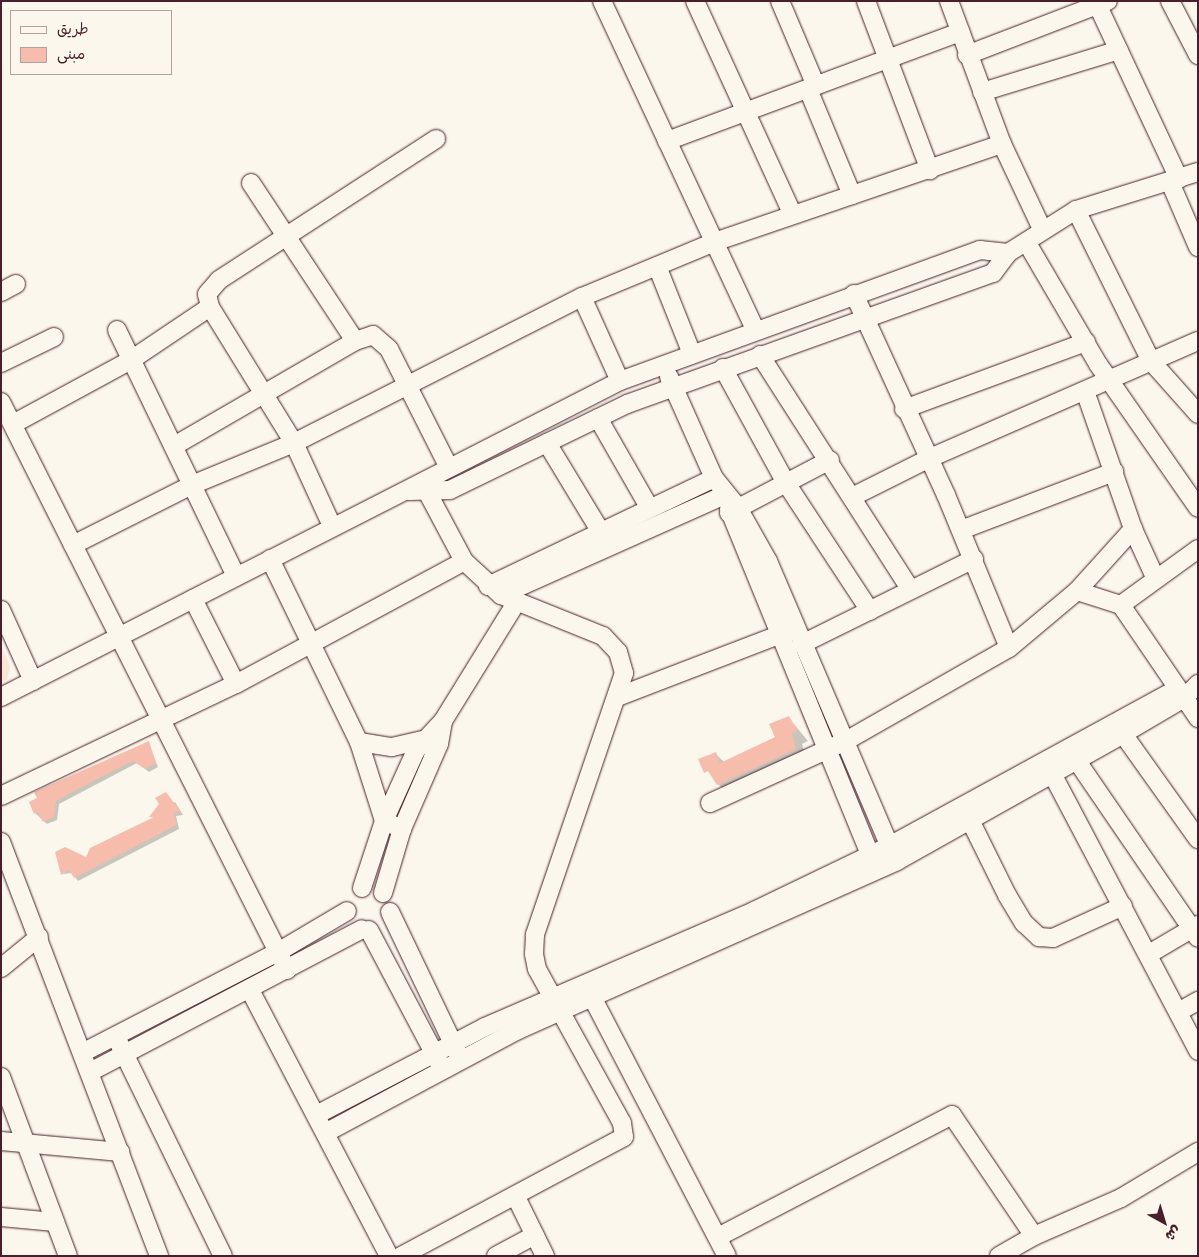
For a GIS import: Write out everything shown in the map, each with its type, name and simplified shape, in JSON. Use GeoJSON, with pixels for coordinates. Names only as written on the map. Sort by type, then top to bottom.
{"type":"FeatureCollection","features":[{"type":"Feature","properties":{"kind":"street"},"geometry":{"type":"LineString","coordinates":[[694,1],[793,215]]}},
{"type":"Feature","properties":{"kind":"street"},"geometry":{"type":"LineString","coordinates":[[780,1],[852,195]]}},
{"type":"Feature","properties":{"kind":"street"},"geometry":{"type":"LineString","coordinates":[[866,1],[890,60],[930,170]]}},
{"type":"Feature","properties":{"kind":"street"},"geometry":{"type":"LineString","coordinates":[[949,1],[967,55],[1002,144],[1042,229]]}},
{"type":"Feature","properties":{"kind":"street"},"geometry":{"type":"LineString","coordinates":[[1170,1],[1196,46]]}},
{"type":"Feature","properties":{"kind":"street"},"geometry":{"type":"LineString","coordinates":[[608,3],[667,141],[717,241],[755,329]]}},
{"type":"Feature","properties":{"kind":"street"},"geometry":{"type":"LineString","coordinates":[[967,55],[1104,4],[1119,50],[1175,180],[1198,246]]}},
{"type":"Feature","properties":{"kind":"street"},"geometry":{"type":"LineString","coordinates":[[667,141],[890,60],[960,32]]}},
{"type":"Feature","properties":{"kind":"street"},"geometry":{"type":"LineString","coordinates":[[982,92],[1119,50]]}},
{"type":"Feature","properties":{"kind":"street"},"geometry":{"type":"LineString","coordinates":[[332,526],[294,443],[266,394],[210,307],[207,294],[213,285],[436,139]]}},
{"type":"Feature","properties":{"kind":"street"},"geometry":{"type":"LineString","coordinates":[[73,545],[192,485],[294,443],[408,387],[582,297],[717,241],[1002,144]]}},
{"type":"Feature","properties":{"kind":"street"},"geometry":{"type":"LineString","coordinates":[[419,488],[450,490],[598,418],[673,386],[993,273],[1008,253],[1027,242],[1042,229],[1076,210],[1198,172]]}},
{"type":"Feature","properties":{"kind":"street"},"geometry":{"type":"LineString","coordinates":[[251,183],[355,341]]}},
{"type":"Feature","properties":{"kind":"street"},"geometry":{"type":"LineString","coordinates":[[1076,210],[1151,361],[1198,414]]}},
{"type":"Feature","properties":{"kind":"street"},"geometry":{"type":"LineString","coordinates":[[1027,242],[1108,379],[1198,508]]}},
{"type":"Feature","properties":{"kind":"street"},"geometry":{"type":"LineString","coordinates":[[1,697],[332,526],[419,488],[448,466],[620,381],[755,329],[980,250],[1008,253]]}},
{"type":"Feature","properties":{"kind":"street"},"geometry":{"type":"LineString","coordinates":[[657,266],[692,354]]}},
{"type":"Feature","properties":{"kind":"street"},"geometry":{"type":"LineString","coordinates":[[854,294],[904,409],[930,458],[1009,648]]}},
{"type":"Feature","properties":{"kind":"street"},"geometry":{"type":"LineString","coordinates":[[582,297],[620,381]]}},
{"type":"Feature","properties":{"kind":"street"},"geometry":{"type":"LineString","coordinates":[[13,424],[132,360],[210,307]]}},
{"type":"Feature","properties":{"kind":"street"},"geometry":{"type":"LineString","coordinates":[[117,330],[236,576]]}},
{"type":"Feature","properties":{"kind":"street"},"geometry":{"type":"LineString","coordinates":[[174,446],[367,335],[382,338],[448,466]]}},
{"type":"Feature","properties":{"kind":"street"},"geometry":{"type":"LineString","coordinates":[[1,363],[54,337]]}},
{"type":"Feature","properties":{"kind":"street"},"geometry":{"type":"LineString","coordinates":[[852,497],[930,458],[1198,341]]}},
{"type":"Feature","properties":{"kind":"street"},"geometry":{"type":"LineString","coordinates":[[904,409],[1086,342]]}},
{"type":"Feature","properties":{"kind":"street"},"geometry":{"type":"LineString","coordinates":[[760,355],[830,460],[911,590]]}},
{"type":"Feature","properties":{"kind":"street"},"geometry":{"type":"LineString","coordinates":[[663,365],[714,478],[731,505],[799,636],[893,854]]}},
{"type":"Feature","properties":{"kind":"street"},"geometry":{"type":"LineString","coordinates":[[723,368],[786,483],[870,611]]}},
{"type":"Feature","properties":{"kind":"street"},"geometry":{"type":"LineString","coordinates":[[1085,391],[1133,529],[1155,577]]}},
{"type":"Feature","properties":{"kind":"street"},"geometry":{"type":"LineString","coordinates":[[1,402],[118,637],[164,720],[287,970]]}},
{"type":"Feature","properties":{"kind":"street"},"geometry":{"type":"LineString","coordinates":[[598,418],[649,507]]}},
{"type":"Feature","properties":{"kind":"street"},"geometry":{"type":"LineString","coordinates":[[547,443],[599,530]]}},
{"type":"Feature","properties":{"kind":"street"},"geometry":{"type":"LineString","coordinates":[[502,595],[786,483],[830,460]]}},
{"type":"Feature","properties":{"kind":"street"},"geometry":{"type":"LineString","coordinates":[[961,530],[1114,472]]}},
{"type":"Feature","properties":{"kind":"street"},"geometry":{"type":"LineString","coordinates":[[84,1052],[278,952],[347,911],[351,897],[362,888],[384,821],[443,721],[502,595],[599,530],[714,478]]}},
{"type":"Feature","properties":{"kind":"street"},"geometry":{"type":"LineString","coordinates":[[402,1256],[624,1138],[622,1124],[564,1010],[537,969],[535,935],[617,697],[624,673],[618,652],[603,636],[502,595],[464,561],[419,488]]}},
{"type":"Feature","properties":{"kind":"street"},"geometry":{"type":"LineString","coordinates":[[731,505],[777,635],[873,861]]}},
{"type":"Feature","properties":{"kind":"street"},"geometry":{"type":"LineString","coordinates":[[710,804],[844,742],[1009,648],[1077,591],[1133,529]]}},
{"type":"Feature","properties":{"kind":"street"},"geometry":{"type":"LineString","coordinates":[[1121,605],[1155,577],[1198,550]]}},
{"type":"Feature","properties":{"kind":"street"},"geometry":{"type":"LineString","coordinates":[[270,559],[359,742],[384,821],[402,829]]}},
{"type":"Feature","properties":{"kind":"street"},"geometry":{"type":"LineString","coordinates":[[617,697],[777,635],[799,636],[870,611],[974,560]]}},
{"type":"Feature","properties":{"kind":"street"},"geometry":{"type":"LineString","coordinates":[[1,796],[164,720],[236,684],[312,645],[464,561]]}},
{"type":"Feature","properties":{"kind":"street"},"geometry":{"type":"LineString","coordinates":[[1077,591],[1121,605],[1188,689],[1198,718]]}},
{"type":"Feature","properties":{"kind":"street"},"geometry":{"type":"LineString","coordinates":[[193,599],[236,684]]}},
{"type":"Feature","properties":{"kind":"street"},"geometry":{"type":"LineString","coordinates":[[1,610],[34,681]]}},
{"type":"Feature","properties":{"kind":"street"},"geometry":{"type":"LineString","coordinates":[[893,854],[963,806],[1049,768],[1077,761],[1123,734],[1188,689]]}},
{"type":"Feature","properties":{"kind":"street"},"geometry":{"type":"LineString","coordinates":[[318,1114],[433,1052],[553,995],[873,861],[972,822],[1049,768],[1188,689]]}},
{"type":"Feature","properties":{"kind":"street"},"geometry":{"type":"LineString","coordinates":[[1123,734],[1198,839]]}},
{"type":"Feature","properties":{"kind":"street"},"geometry":{"type":"LineString","coordinates":[[359,742],[392,747],[432,741]]}},
{"type":"Feature","properties":{"kind":"street"},"geometry":{"type":"LineString","coordinates":[[432,741],[402,829],[383,893],[390,912],[462,1062]]}},
{"type":"Feature","properties":{"kind":"street"},"geometry":{"type":"LineString","coordinates":[[1077,761],[1196,931],[1149,954]]}},
{"type":"Feature","properties":{"kind":"street"},"geometry":{"type":"LineString","coordinates":[[1049,768],[1149,954],[1198,1051]]}},
{"type":"Feature","properties":{"kind":"street"},"geometry":{"type":"LineString","coordinates":[[963,806],[1007,895],[1024,923],[1039,937],[1052,938],[1123,906]]}},
{"type":"Feature","properties":{"kind":"street"},"geometry":{"type":"LineString","coordinates":[[1,842],[84,1052],[159,1256]]}},
{"type":"Feature","properties":{"kind":"street"},"geometry":{"type":"LineString","coordinates":[[327,1132],[564,1010],[873,861]]}},
{"type":"Feature","properties":{"kind":"street"},"geometry":{"type":"LineString","coordinates":[[362,888],[383,893]]}},
{"type":"Feature","properties":{"kind":"street"},"geometry":{"type":"LineString","coordinates":[[347,911],[366,930],[444,1071]]}},
{"type":"Feature","properties":{"kind":"street"},"geometry":{"type":"LineString","coordinates":[[90,1072],[366,930],[382,925],[390,912]]}},
{"type":"Feature","properties":{"kind":"street"},"geometry":{"type":"LineString","coordinates":[[1,968],[39,937]]}},
{"type":"Feature","properties":{"kind":"street"},"geometry":{"type":"LineString","coordinates":[[250,990],[318,1114],[389,1256]]}},
{"type":"Feature","properties":{"kind":"street"},"geometry":{"type":"LineString","coordinates":[[592,997],[728,1256]]}},
{"type":"Feature","properties":{"kind":"street"},"geometry":{"type":"LineString","coordinates":[[1178,1012],[1198,1001]]}},
{"type":"Feature","properties":{"kind":"street"},"geometry":{"type":"LineString","coordinates":[[116,1036],[223,1256]]}},
{"type":"Feature","properties":{"kind":"street"},"geometry":{"type":"LineString","coordinates":[[1,1077],[68,1256]]}},
{"type":"Feature","properties":{"kind":"street"},"geometry":{"type":"LineString","coordinates":[[718,1237],[952,1115],[1034,1236]]}},
{"type":"Feature","properties":{"kind":"street"},"geometry":{"type":"LineString","coordinates":[[1,1141],[27,1145],[120,1152]]}},
{"type":"Feature","properties":{"kind":"street"},"geometry":{"type":"LineString","coordinates":[[999,1256],[1034,1236],[1121,1198],[1198,1152]]}},
{"type":"Feature","properties":{"kind":"street"},"geometry":{"type":"LineString","coordinates":[[516,1197],[545,1256]]}},
{"type":"Feature","properties":{"kind":"street"},"geometry":{"type":"LineString","coordinates":[[1,1217],[55,1222]]}},
{"type":"Feature","properties":{"kind":"street"},"geometry":{"type":"LineString","coordinates":[[496,1256],[535,1235]]}},
{"type":"Feature","properties":{"kind":"shaded area"},"geometry":{"type":"Polygon","coordinates":[[[1,645],[10,666],[7,680],[1,681],[1,645]]]}},
{"type":"Feature","properties":{"kind":"building"},"geometry":{"type":"Polygon","coordinates":[[[789,716],[798,731],[792,733],[796,749],[717,785],[708,771],[704,773],[698,759],[716,752],[720,763],[775,737],[769,724],[789,716]]]}},
{"type":"Feature","properties":{"kind":"building"},"geometry":{"type":"Polygon","coordinates":[[[149,741],[156,763],[145,769],[133,761],[93,781],[56,801],[54,817],[43,822],[38,812],[34,814],[29,802],[37,798],[34,792],[149,741]]]}},
{"type":"Feature","properties":{"kind":"building"},"geometry":{"type":"Polygon","coordinates":[[[166,792],[181,812],[174,813],[177,825],[74,878],[69,870],[61,875],[55,852],[65,847],[86,857],[90,848],[154,817],[149,817],[159,804],[155,798],[166,792]]]}}]}
